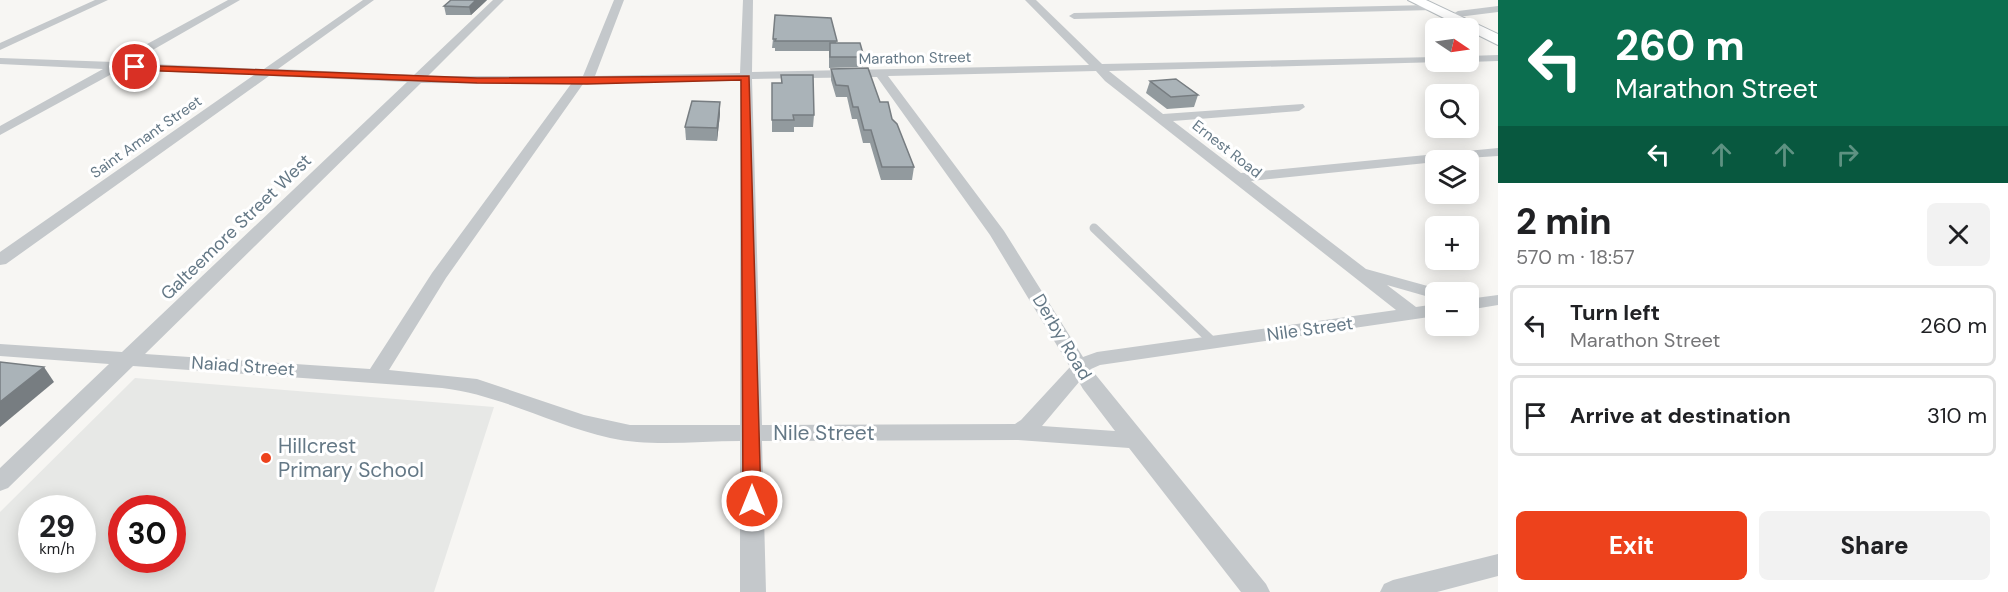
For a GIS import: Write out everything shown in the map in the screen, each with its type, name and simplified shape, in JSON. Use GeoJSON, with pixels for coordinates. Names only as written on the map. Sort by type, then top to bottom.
{"type":"FeatureCollection","features":[{"type":"Feature","properties":{"kind":"main road"},"geometry":{"type":"LineString","coordinates":[[1415,0],[1458,14],[1498,32]]}},
{"type":"Feature","properties":{"kind":"main road"},"geometry":{"type":"LineString","coordinates":[[1426,4],[1498,40]]}},
{"type":"Feature","properties":{"kind":"street"},"geometry":{"type":"LineString","coordinates":[[0,47],[103,0]]}},
{"type":"Feature","properties":{"kind":"street"},"geometry":{"type":"LineString","coordinates":[[0,131],[235,0]]}},
{"type":"Feature","properties":{"kind":"street","name":"Saint Amant Street"},"geometry":{"type":"LineString","coordinates":[[0,260],[369,0]]}},
{"type":"Feature","properties":{"kind":"street","name":"Galteemore Street West"},"geometry":{"type":"LineString","coordinates":[[0,482],[500,0]]}},
{"type":"Feature","properties":{"kind":"street"},"geometry":{"type":"LineString","coordinates":[[376,375],[438,277],[583,81],[619,0]]}},
{"type":"Feature","properties":{"kind":"street"},"geometry":{"type":"LineString","coordinates":[[748,0],[746,78],[753,592]]}},
{"type":"Feature","properties":{"kind":"street","name":"Ernest Road"},"geometry":{"type":"LineString","coordinates":[[1030,0],[1100,70],[1413,314]]}},
{"type":"Feature","properties":{"kind":"street"},"geometry":{"type":"LineString","coordinates":[[1074,16],[1426,4]]}},
{"type":"Feature","properties":{"kind":"street"},"geometry":{"type":"LineString","coordinates":[[1458,14],[1498,9]]}},
{"type":"Feature","properties":{"kind":"street"},"geometry":{"type":"LineString","coordinates":[[1479,59],[1498,58]]}},
{"type":"Feature","properties":{"kind":"street","name":"Marathon Street"},"geometry":{"type":"LineString","coordinates":[[0,61],[417,79],[583,81],[1425,60]]}},
{"type":"Feature","properties":{"kind":"street","name":"Derby Road"},"geometry":{"type":"LineString","coordinates":[[880,73],[998,234],[1080,368],[1133,440],[1257,592]]}},
{"type":"Feature","properties":{"kind":"street"},"geometry":{"type":"LineString","coordinates":[[1161,118],[1299,107]]}},
{"type":"Feature","properties":{"kind":"street"},"geometry":{"type":"LineString","coordinates":[[1237,178],[1498,152]]}},
{"type":"Feature","properties":{"kind":"street"},"geometry":{"type":"LineString","coordinates":[[1359,271],[1425,291]]}},
{"type":"Feature","properties":{"kind":"street","name":"Nile Street"},"geometry":{"type":"LineString","coordinates":[[1080,368],[1097,359],[1425,312]]}},
{"type":"Feature","properties":{"kind":"street","name":"Naiad Street"},"geometry":{"type":"LineString","coordinates":[[0,350],[376,375],[486,388]]}},
{"type":"Feature","properties":{"kind":"street"},"geometry":{"type":"LineString","coordinates":[[1018,432],[1029,426],[1080,368]]}},
{"type":"Feature","properties":{"kind":"street","name":"Nile Street"},"geometry":{"type":"LineString","coordinates":[[486,388],[612,431],[654,434],[1018,432],[1133,440]]}},
{"type":"Feature","properties":{"kind":"street"},"geometry":{"type":"LineString","coordinates":[[1393,592],[1498,565]]}},
{"type":"Feature","properties":{"kind":"lane"},"geometry":{"type":"LineString","coordinates":[[1094,228],[1214,343]]}},
{"type":"Feature","properties":{"kind":"shaded area","name":"Hillcrest Primary School"},"geometry":{"type":"Polygon","coordinates":[[[135,378],[494,407],[434,592],[0,592],[0,512],[135,378]]]}},
{"type":"Feature","properties":{"kind":"building"},"geometry":{"type":"Polygon","coordinates":[[[451,0],[476,0],[469,7],[444,6],[451,0]]]}},
{"type":"Feature","properties":{"kind":"building"},"geometry":{"type":"Polygon","coordinates":[[[775,15],[831,18],[837,41],[775,41],[776,39],[773,39],[775,15]]]}},
{"type":"Feature","properties":{"kind":"building"},"geometry":{"type":"Polygon","coordinates":[[[830,43],[860,43],[864,57],[830,57],[830,43]]]}},
{"type":"Feature","properties":{"kind":"building"},"geometry":{"type":"Polygon","coordinates":[[[868,68],[880,102],[888,102],[892,119],[897,124],[914,167],[882,167],[871,130],[864,130],[858,107],[853,107],[848,86],[836,85],[831,69],[868,68]]]}},
{"type":"Feature","properties":{"kind":"building"},"geometry":{"type":"Polygon","coordinates":[[[781,75],[813,75],[814,115],[793,115],[794,120],[772,120],[772,83],[782,83],[781,75]]]}},
{"type":"Feature","properties":{"kind":"building"},"geometry":{"type":"Polygon","coordinates":[[[1176,79],[1198,95],[1171,97],[1150,81],[1176,79]]]}},
{"type":"Feature","properties":{"kind":"building"},"geometry":{"type":"Polygon","coordinates":[[[692,101],[720,102],[717,128],[685,127],[692,101]]]}},
{"type":"Feature","properties":{"kind":"building"},"geometry":{"type":"Polygon","coordinates":[[[0,362],[44,367],[0,402],[0,362]]]}},
{"type":"Feature","properties":{"kind":"place","name":"Hillcrest Primary School"},"geometry":{"type":"Point","coordinates":[266,458]}},
{"type":"Feature","properties":{"kind":"route"},"geometry":{"type":"LineString","coordinates":[[135,67],[417,79],[587,81],[746,78],[752,501]]}}]}
